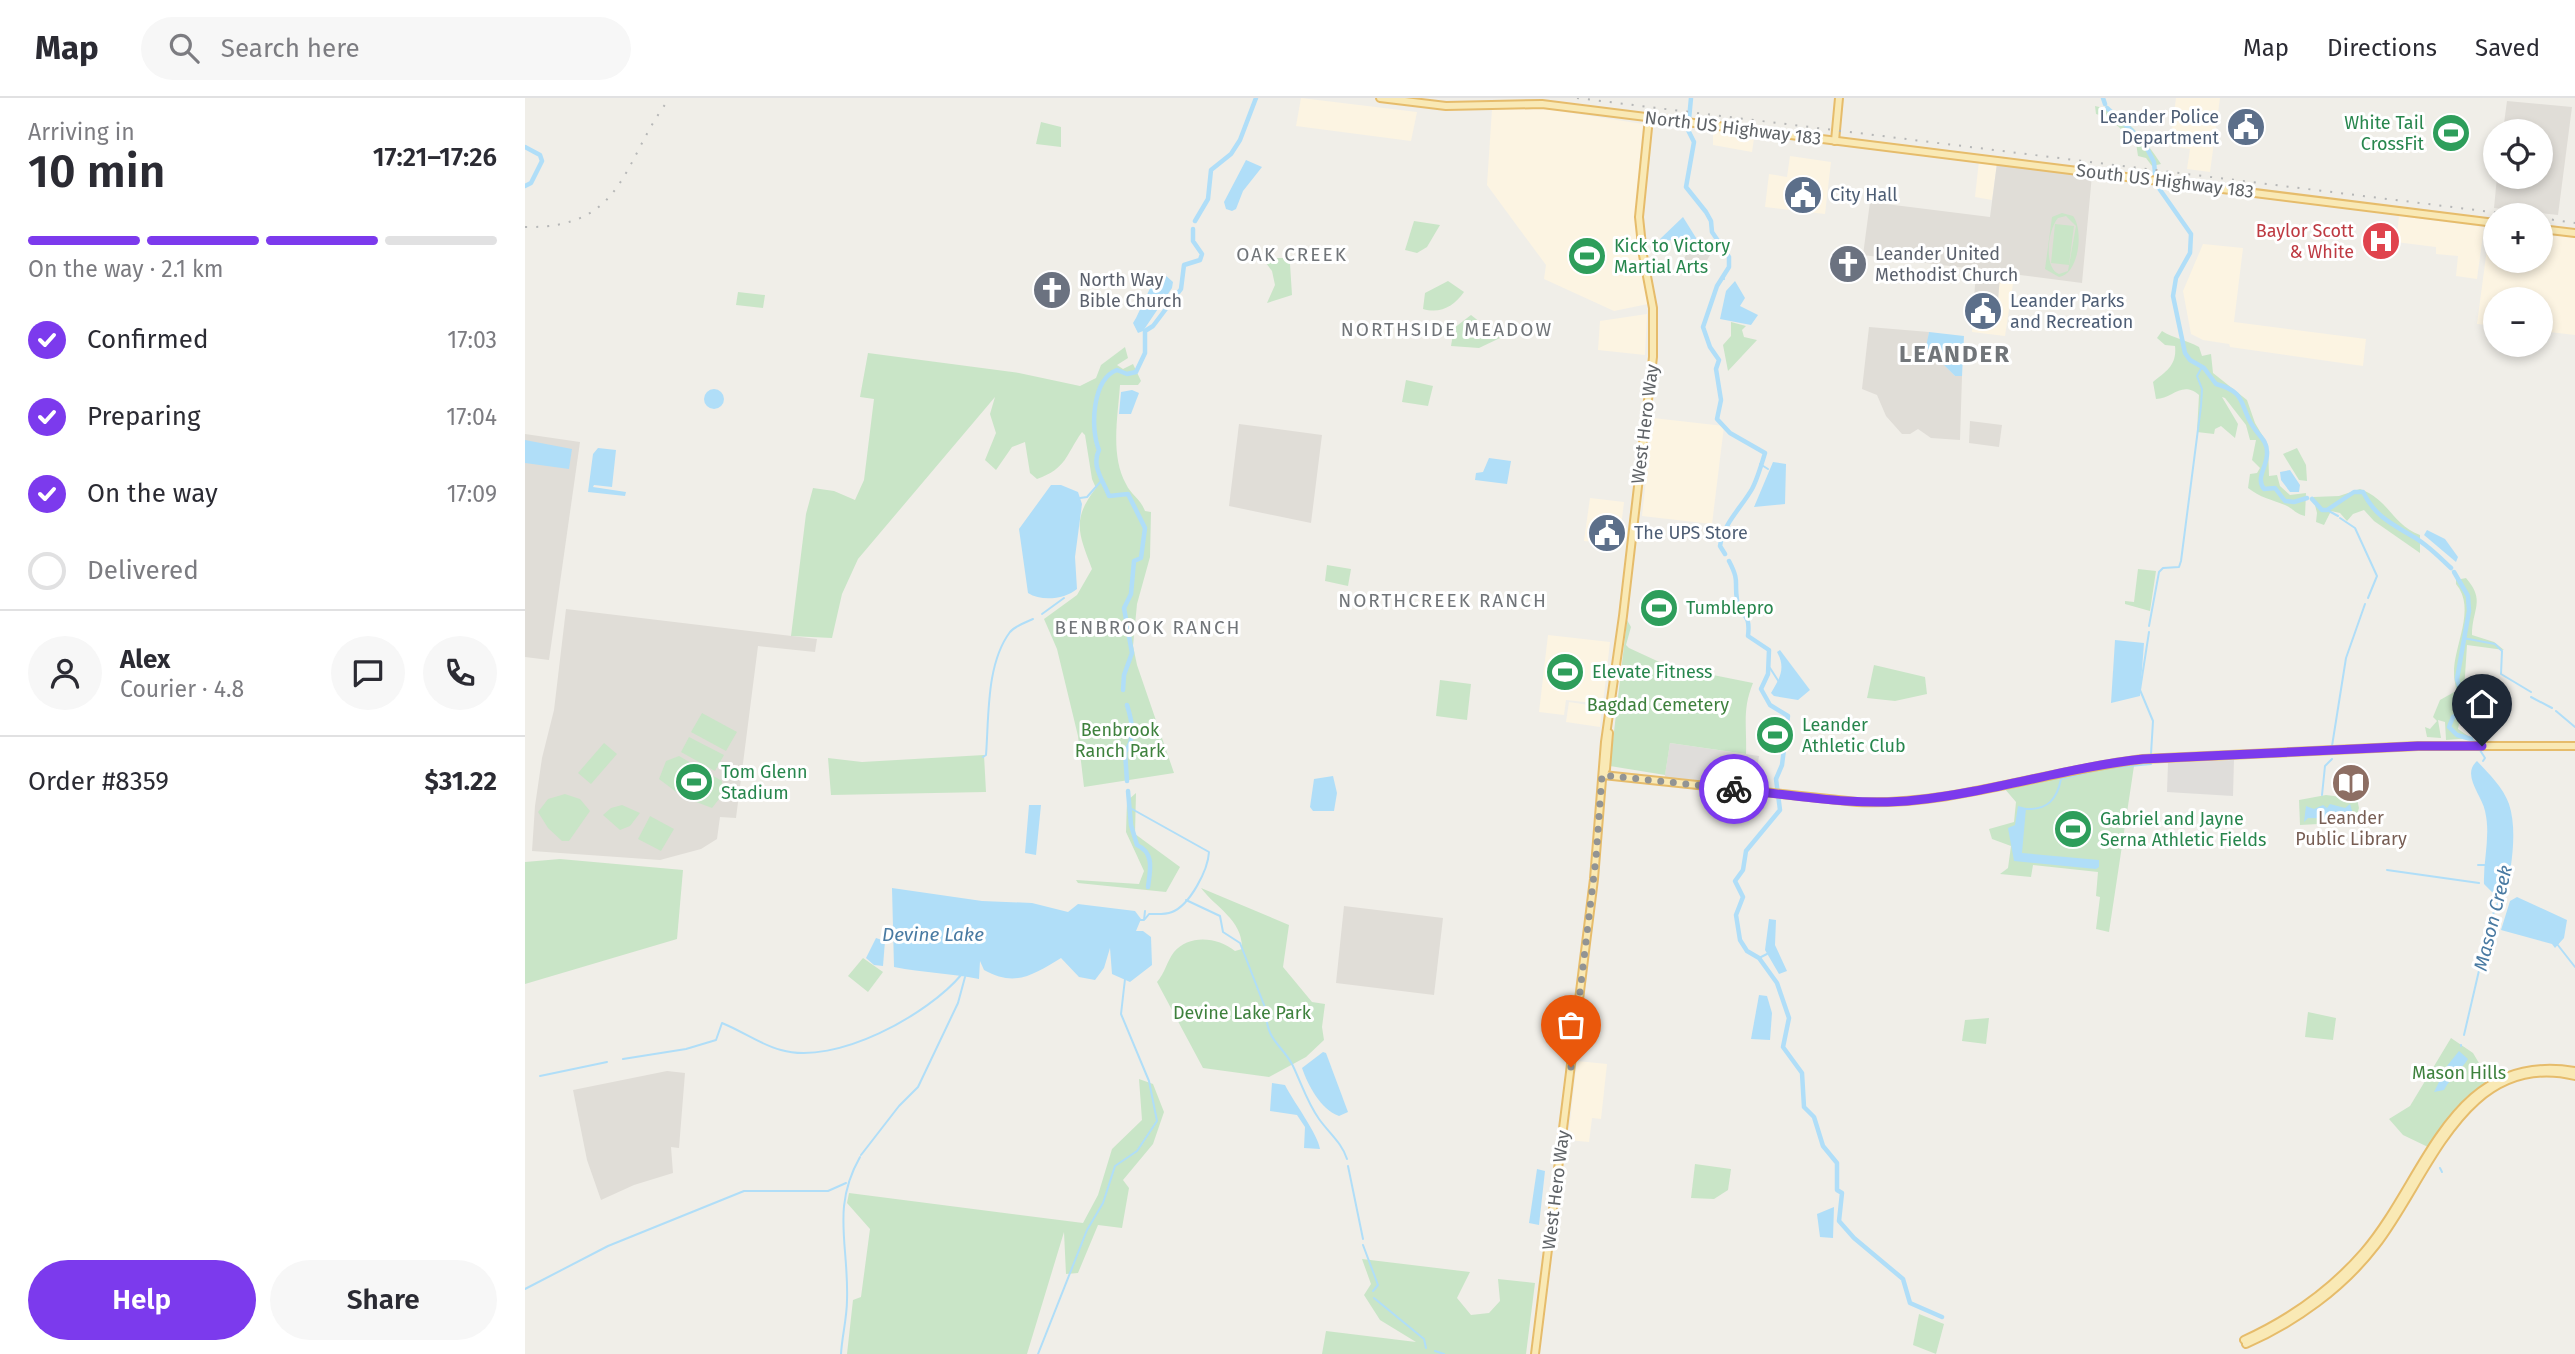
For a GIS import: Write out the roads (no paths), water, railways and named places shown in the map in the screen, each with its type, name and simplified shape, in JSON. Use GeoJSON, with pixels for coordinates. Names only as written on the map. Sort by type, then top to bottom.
{"type":"FeatureCollection","features":[{"type":"Feature","properties":{"kind":"main road","name":"North US Highway 183"},"geometry":{"type":"LineString","coordinates":[[1380,98],[1446,106],[1542,104],[1835,141]]}},
{"type":"Feature","properties":{"kind":"main road"},"geometry":{"type":"LineString","coordinates":[[1835,141],[1839,98]]}},
{"type":"Feature","properties":{"kind":"main road","name":"West Hero Way"},"geometry":{"type":"LineString","coordinates":[[1535,1354],[1594,879],[1602,775],[1654,336],[1654,308],[1643,255],[1639,217],[1649,118]]}},
{"type":"Feature","properties":{"kind":"main road","name":"South US Highway 183"},"geometry":{"type":"LineString","coordinates":[[1835,141],[2483,222]]}},
{"type":"Feature","properties":{"kind":"main road"},"geometry":{"type":"LineString","coordinates":[[2553,230],[2575,233]]}},
{"type":"Feature","properties":{"kind":"main road"},"geometry":{"type":"LineString","coordinates":[[1602,775],[1871,802],[1948,795],[2103,763],[2143,759],[2472,746],[2575,746]]}},
{"type":"Feature","properties":{"kind":"main road"},"geometry":{"type":"LineString","coordinates":[[2245,1342],[2312,1307],[2362,1262],[2388,1229],[2458,1118],[2483,1093],[2528,1074],[2575,1073]]}},
{"type":"Feature","properties":{"kind":"water"},"geometry":{"type":"Polygon","coordinates":[[[1246,160],[1262,167],[1243,191],[1236,209],[1226,209],[1224,202],[1246,160]]]}},
{"type":"Feature","properties":{"kind":"water"},"geometry":{"type":"Polygon","coordinates":[[[1683,217],[1698,241],[1659,240],[1683,217]]]}},
{"type":"Feature","properties":{"kind":"water"},"geometry":{"type":"Polygon","coordinates":[[[1164,274],[1173,282],[1172,288],[1143,331],[1138,333],[1133,323],[1153,282],[1164,274]]]}},
{"type":"Feature","properties":{"kind":"water"},"geometry":{"type":"Polygon","coordinates":[[[1735,281],[1745,298],[1740,306],[1758,315],[1751,325],[1720,319],[1726,291],[1735,281]]]}},
{"type":"Feature","properties":{"kind":"water"},"geometry":{"type":"Polygon","coordinates":[[[1929,332],[1964,336],[1962,376],[1955,376],[1926,347],[1929,332]]]}},
{"type":"Feature","properties":{"kind":"water"},"geometry":{"type":"Polygon","coordinates":[[[710,389],[718,389],[724,399],[718,409],[710,409],[704,403],[704,395],[710,389]]]}},
{"type":"Feature","properties":{"kind":"water"},"geometry":{"type":"Polygon","coordinates":[[[1132,390],[1139,393],[1131,414],[1119,414],[1121,392],[1132,390]]]}},
{"type":"Feature","properties":{"kind":"water"},"geometry":{"type":"Polygon","coordinates":[[[525,440],[572,449],[569,469],[525,463],[525,440]]]}},
{"type":"Feature","properties":{"kind":"water"},"geometry":{"type":"Polygon","coordinates":[[[598,448],[616,450],[612,487],[593,487],[626,492],[625,496],[588,492],[593,454],[598,448]]]}},
{"type":"Feature","properties":{"kind":"water"},"geometry":{"type":"Polygon","coordinates":[[[1489,458],[1511,461],[1507,484],[1475,480],[1476,473],[1483,472],[1489,458]]]}},
{"type":"Feature","properties":{"kind":"water"},"geometry":{"type":"Polygon","coordinates":[[[1773,462],[1786,464],[1785,504],[1754,507],[1773,462]]]}},
{"type":"Feature","properties":{"kind":"water"},"geometry":{"type":"Polygon","coordinates":[[[2290,470],[2300,485],[2299,492],[2290,492],[2281,480],[2280,472],[2290,470]]]}},
{"type":"Feature","properties":{"kind":"water"},"geometry":{"type":"Polygon","coordinates":[[[1051,485],[1061,485],[1078,492],[1082,504],[1075,557],[1077,589],[1066,595],[1040,598],[1028,593],[1019,529],[1051,485]]]}},
{"type":"Feature","properties":{"kind":"water"},"geometry":{"type":"Polygon","coordinates":[[[2427,530],[2445,539],[2458,557],[2456,562],[2424,535],[2427,530]]]}},
{"type":"Feature","properties":{"kind":"water"},"geometry":{"type":"Polygon","coordinates":[[[2115,640],[2144,643],[2140,696],[2111,703],[2115,640]]]}},
{"type":"Feature","properties":{"kind":"water"},"geometry":{"type":"Polygon","coordinates":[[[1780,650],[1810,690],[1798,700],[1774,696],[1771,693],[1781,673],[1777,652],[1780,650]]]}},
{"type":"Feature","properties":{"kind":"water"},"geometry":{"type":"Polygon","coordinates":[[[2477,761],[2503,792],[2512,815],[2513,851],[2505,897],[2496,896],[2484,884],[2487,820],[2472,779],[2471,772],[2477,761]]]}},
{"type":"Feature","properties":{"kind":"water"},"geometry":{"type":"Polygon","coordinates":[[[1333,776],[1337,793],[1334,811],[1313,811],[1310,807],[1314,779],[1333,776]]]}},
{"type":"Feature","properties":{"kind":"water"},"geometry":{"type":"Polygon","coordinates":[[[2330,804],[2345,808],[2350,804],[2353,814],[2346,819],[2308,818],[2304,822],[2306,806],[2314,809],[2323,805],[2327,808],[2330,804]]]}},
{"type":"Feature","properties":{"kind":"water"},"geometry":{"type":"Polygon","coordinates":[[[1029,805],[1041,805],[1036,855],[1025,853],[1029,805]]]}},
{"type":"Feature","properties":{"kind":"water"},"geometry":{"type":"Polygon","coordinates":[[[2018,806],[2026,808],[2022,853],[2099,860],[2099,867],[2096,869],[2014,861],[2008,828],[2015,825],[2018,806]]]}},
{"type":"Feature","properties":{"kind":"water","name":"Devine Lake"},"geometry":{"type":"Polygon","coordinates":[[[892,888],[982,901],[1032,903],[1068,912],[1078,904],[1135,911],[1141,919],[1136,931],[1143,931],[1151,937],[1152,965],[1130,982],[1112,974],[1110,948],[1104,968],[1095,980],[1079,977],[1061,958],[1033,974],[1015,978],[1006,978],[984,970],[980,961],[979,979],[894,967],[892,888]]]}},
{"type":"Feature","properties":{"kind":"water"},"geometry":{"type":"Polygon","coordinates":[[[2517,897],[2567,920],[2564,938],[2555,948],[2552,944],[2501,930],[2510,901],[2517,897]]]}},
{"type":"Feature","properties":{"kind":"water"},"geometry":{"type":"Polygon","coordinates":[[[1769,919],[1776,920],[1775,945],[1787,971],[1779,974],[1765,950],[1769,919]]]}},
{"type":"Feature","properties":{"kind":"water"},"geometry":{"type":"Polygon","coordinates":[[[876,938],[885,941],[883,966],[874,965],[866,958],[876,938]]]}},
{"type":"Feature","properties":{"kind":"water"},"geometry":{"type":"Polygon","coordinates":[[[1759,995],[1767,996],[1772,1013],[1770,1040],[1751,1039],[1759,995]]]}},
{"type":"Feature","properties":{"kind":"water"},"geometry":{"type":"Polygon","coordinates":[[[2459,1051],[2468,1059],[2444,1090],[2434,1092],[2447,1066],[2459,1051]]]}},
{"type":"Feature","properties":{"kind":"water"},"geometry":{"type":"Polygon","coordinates":[[[1323,1052],[1326,1053],[1348,1112],[1339,1116],[1321,1102],[1311,1089],[1302,1068],[1323,1052]]]}},
{"type":"Feature","properties":{"kind":"water"},"geometry":{"type":"Polygon","coordinates":[[[1272,1083],[1285,1085],[1310,1126],[1320,1149],[1304,1148],[1305,1127],[1297,1115],[1270,1111],[1272,1083]]]}},
{"type":"Feature","properties":{"kind":"water"},"geometry":{"type":"Polygon","coordinates":[[[1537,1169],[1545,1171],[1539,1225],[1529,1223],[1537,1169]]]}},
{"type":"Feature","properties":{"kind":"water"},"geometry":{"type":"Polygon","coordinates":[[[1834,1207],[1833,1238],[1820,1237],[1817,1214],[1834,1207]]]}},
{"type":"Feature","properties":{"kind":"waterway"},"geometry":{"type":"LineString","coordinates":[[1195,221],[1208,199],[1211,170],[1231,154],[1240,140],[1256,98]]}},
{"type":"Feature","properties":{"kind":"waterway"},"geometry":{"type":"LineString","coordinates":[[1691,98],[1688,130],[1694,142],[1686,187],[1706,212],[1711,221],[1712,232],[1729,257],[1729,267],[1717,286],[1703,327],[1710,347],[1719,360],[1716,369],[1721,400],[1717,419],[1730,433],[1765,453],[1752,489],[1725,530],[1720,546],[1725,554]]}},
{"type":"Feature","properties":{"kind":"waterway","name":"Mason Creek"},"geometry":{"type":"LineString","coordinates":[[2103,98],[2105,104]]}},
{"type":"Feature","properties":{"kind":"waterway","name":"Mason Creek"},"geometry":{"type":"LineString","coordinates":[[2107,108],[2143,141],[2154,162],[2156,184],[2191,234],[2190,253],[2176,278],[2173,296],[2185,353],[2190,360],[2204,368],[2216,384],[2233,391],[2241,401],[2249,420],[2267,448],[2261,476],[2264,489],[2275,488],[2285,501],[2294,502],[2307,498]]}},
{"type":"Feature","properties":{"kind":"waterway"},"geometry":{"type":"LineString","coordinates":[[525,147],[540,155],[542,161],[531,183],[525,186]]}},
{"type":"Feature","properties":{"kind":"waterway"},"geometry":{"type":"LineString","coordinates":[[1123,690],[1124,675],[1132,653],[1124,608],[1131,594],[1134,561],[1141,558],[1145,528],[1128,494],[1109,496],[1099,473],[1096,462],[1099,450],[1094,430],[1095,405],[1102,383],[1109,375],[1117,370],[1127,374],[1136,372],[1145,353],[1145,331],[1153,326],[1181,289],[1184,265],[1200,260],[1202,254],[1193,241],[1193,229]]}},
{"type":"Feature","properties":{"kind":"waterway"},"geometry":{"type":"LineString","coordinates":[[2149,626],[2159,572],[2163,568],[2179,567],[2181,561],[2201,406],[2202,389],[2197,376],[2202,367]]}},
{"type":"Feature","properties":{"kind":"waterway"},"geometry":{"type":"LineString","coordinates":[[1760,464],[1768,469]]}},
{"type":"Feature","properties":{"kind":"waterway"},"geometry":{"type":"LineString","coordinates":[[1080,498],[1087,497],[1102,480]]}},
{"type":"Feature","properties":{"kind":"waterway","name":"Mason Creek"},"geometry":{"type":"LineString","coordinates":[[2312,499],[2322,510],[2327,510],[2354,492],[2363,492],[2384,518],[2423,543],[2451,568]]}},
{"type":"Feature","properties":{"kind":"waterway"},"geometry":{"type":"LineString","coordinates":[[2327,510],[2338,516]]}},
{"type":"Feature","properties":{"kind":"waterway"},"geometry":{"type":"LineString","coordinates":[[2340,518],[2355,528],[2377,576],[2368,598]]}},
{"type":"Feature","properties":{"kind":"waterway"},"geometry":{"type":"LineString","coordinates":[[1729,561],[1736,578],[1738,606],[1747,618],[1748,636],[1769,650],[1768,674],[1761,689],[1770,705],[1788,716],[1782,765],[1776,779],[1780,810],[1746,851],[1743,870],[1735,881],[1743,897],[1736,915],[1740,940],[1747,951],[1759,958],[1777,983],[1789,1018],[1783,1047],[1802,1073],[1804,1107],[1814,1117],[1823,1146],[1837,1163],[1837,1190],[1842,1193],[1839,1221],[1854,1238],[1903,1279],[1910,1303],[1942,1317]]}},
{"type":"Feature","properties":{"kind":"waterway","name":"Mason Creek"},"geometry":{"type":"LineString","coordinates":[[2454,572],[2468,596],[2469,611],[2457,679],[2465,705],[2462,712],[2453,717],[2449,727],[2457,735],[2471,739]]}},
{"type":"Feature","properties":{"kind":"waterway"},"geometry":{"type":"LineString","coordinates":[[1042,614],[1064,598]]}},
{"type":"Feature","properties":{"kind":"waterway"},"geometry":{"type":"LineString","coordinates":[[2332,746],[2346,658],[2365,604]]}},
{"type":"Feature","properties":{"kind":"waterway"},"geometry":{"type":"LineString","coordinates":[[983,757],[986,755],[990,691],[1002,645],[1010,632],[1033,619]]}},
{"type":"Feature","properties":{"kind":"waterway"},"geometry":{"type":"LineString","coordinates":[[2149,632],[2140,690],[2153,721],[2151,754]]}},
{"type":"Feature","properties":{"kind":"waterway"},"geometry":{"type":"LineString","coordinates":[[2463,638],[2495,644],[2502,651],[2501,674],[2531,692]]}},
{"type":"Feature","properties":{"kind":"waterway"},"geometry":{"type":"LineString","coordinates":[[1770,668],[1779,682]]}},
{"type":"Feature","properties":{"kind":"waterway"},"geometry":{"type":"LineString","coordinates":[[2531,697],[2552,708]]}},
{"type":"Feature","properties":{"kind":"waterway"},"geometry":{"type":"LineString","coordinates":[[1127,705],[1132,729],[1131,741],[1125,752],[1127,781]]}},
{"type":"Feature","properties":{"kind":"waterway"},"geometry":{"type":"LineString","coordinates":[[2556,711],[2575,727]]}},
{"type":"Feature","properties":{"kind":"waterway","name":"Mason Creek"},"geometry":{"type":"LineString","coordinates":[[2471,739],[2476,742]]}},
{"type":"Feature","properties":{"kind":"waterway","name":"Mason Creek"},"geometry":{"type":"LineString","coordinates":[[2478,747],[2485,758],[2483,761]]}},
{"type":"Feature","properties":{"kind":"waterway"},"geometry":{"type":"LineString","coordinates":[[2322,795],[2325,766],[2332,759]]}},
{"type":"Feature","properties":{"kind":"waterway"},"geometry":{"type":"LineString","coordinates":[[2109,768],[2151,764]]}},
{"type":"Feature","properties":{"kind":"waterway"},"geometry":{"type":"LineString","coordinates":[[2026,809],[2040,808],[2050,802],[2061,779],[2102,769]]}},
{"type":"Feature","properties":{"kind":"waterway"},"geometry":{"type":"LineString","coordinates":[[1128,791],[1131,825],[1137,845],[1143,848],[1149,858],[1148,887]]}},
{"type":"Feature","properties":{"kind":"waterway"},"geometry":{"type":"LineString","coordinates":[[1132,809],[1209,852],[1202,877],[1185,902],[1172,912],[1149,914],[1145,919]]}},
{"type":"Feature","properties":{"kind":"waterway"},"geometry":{"type":"LineString","coordinates":[[2478,865],[2487,865]]}},
{"type":"Feature","properties":{"kind":"waterway"},"geometry":{"type":"LineString","coordinates":[[2387,870],[2479,883]]}},
{"type":"Feature","properties":{"kind":"waterway","name":"Mason Creek"},"geometry":{"type":"LineString","coordinates":[[2464,1035],[2491,919],[2500,898]]}},
{"type":"Feature","properties":{"kind":"waterway"},"geometry":{"type":"LineString","coordinates":[[1186,900],[1220,916],[1223,932],[1240,943],[1266,1010],[1272,1036],[1293,1066],[1315,1113],[1339,1143],[1347,1159]]}},
{"type":"Feature","properties":{"kind":"waterway"},"geometry":{"type":"LineString","coordinates":[[1140,920],[1144,920],[1145,911]]}},
{"type":"Feature","properties":{"kind":"waterway"},"geometry":{"type":"LineString","coordinates":[[2557,944],[2575,967]]}},
{"type":"Feature","properties":{"kind":"waterway"},"geometry":{"type":"LineString","coordinates":[[1759,958],[1767,954]]}},
{"type":"Feature","properties":{"kind":"waterway"},"geometry":{"type":"LineString","coordinates":[[623,1059],[686,1049],[716,1040],[722,1023],[781,1050],[803,1053],[827,1051],[853,1044],[904,1020],[947,990],[962,974]]}},
{"type":"Feature","properties":{"kind":"waterway"},"geometry":{"type":"LineString","coordinates":[[861,1155],[899,1106],[918,1087],[958,1003],[965,977]]}},
{"type":"Feature","properties":{"kind":"waterway"},"geometry":{"type":"LineString","coordinates":[[1038,1354],[1087,1230],[1103,1203],[1115,1166],[1137,1151],[1157,1121],[1149,1081],[1121,1014],[1125,979]]}},
{"type":"Feature","properties":{"kind":"waterway"},"geometry":{"type":"LineString","coordinates":[[540,1076],[607,1062]]}},
{"type":"Feature","properties":{"kind":"waterway"},"geometry":{"type":"LineString","coordinates":[[841,1354],[847,1300],[844,1210],[851,1176],[860,1157]]}},
{"type":"Feature","properties":{"kind":"waterway"},"geometry":{"type":"LineString","coordinates":[[1348,1166],[1363,1239]]}},
{"type":"Feature","properties":{"kind":"waterway","name":"Mason Creek"},"geometry":{"type":"LineString","coordinates":[[2440,1168],[2442,1172]]}},
{"type":"Feature","properties":{"kind":"waterway"},"geometry":{"type":"LineString","coordinates":[[525,1289],[608,1246],[744,1191],[828,1191],[846,1183]]}},
{"type":"Feature","properties":{"kind":"waterway"},"geometry":{"type":"LineString","coordinates":[[1363,1245],[1378,1285],[1373,1291]]}},
{"type":"Feature","properties":{"kind":"waterway"},"geometry":{"type":"LineString","coordinates":[[1374,1298],[1424,1339],[1426,1348]]}},
{"type":"Feature","properties":{"kind":"waterway"},"geometry":{"type":"LineString","coordinates":[[1435,1351],[1444,1354]]}},
{"type":"Feature","properties":{"kind":"railway"},"geometry":{"type":"LineString","coordinates":[[525,227],[559,225],[584,216],[603,203],[618,186],[670,98]]}},
{"type":"Feature","properties":{"kind":"railway"},"geometry":{"type":"LineString","coordinates":[[1577,98],[2483,211]]}},
{"type":"Feature","properties":{"kind":"railway"},"geometry":{"type":"LineString","coordinates":[[2553,220],[2575,223]]}},
{"type":"Feature","properties":{"kind":"place","name":"Leander Police Department"},"geometry":{"type":"Point","coordinates":[2246,127]}},
{"type":"Feature","properties":{"kind":"place","name":"White Tail CrossFit"},"geometry":{"type":"Point","coordinates":[2451,133]}},
{"type":"Feature","properties":{"kind":"place","name":"City Hall"},"geometry":{"type":"Point","coordinates":[1803,195]}},
{"type":"Feature","properties":{"kind":"place","name":"Baylor Scott & White"},"geometry":{"type":"Point","coordinates":[2381,241]}},
{"type":"Feature","properties":{"kind":"place","name":"Kick to Victory Martial Arts"},"geometry":{"type":"Point","coordinates":[1587,256]}},
{"type":"Feature","properties":{"kind":"place","name":"Leander United Methodist Church"},"geometry":{"type":"Point","coordinates":[1848,264]}},
{"type":"Feature","properties":{"kind":"place","name":"North Way Bible Church"},"geometry":{"type":"Point","coordinates":[1052,290]}},
{"type":"Feature","properties":{"kind":"place","name":"Leander Parks and Recreation"},"geometry":{"type":"Point","coordinates":[1983,311]}},
{"type":"Feature","properties":{"kind":"place","name":"The UPS Store"},"geometry":{"type":"Point","coordinates":[1607,533]}},
{"type":"Feature","properties":{"kind":"place","name":"Tumblepro"},"geometry":{"type":"Point","coordinates":[1659,608]}},
{"type":"Feature","properties":{"kind":"place","name":"Elevate Fitness"},"geometry":{"type":"Point","coordinates":[1565,672]}},
{"type":"Feature","properties":{"kind":"place","name":"Leander Athletic Club"},"geometry":{"type":"Point","coordinates":[1775,735]}},
{"type":"Feature","properties":{"kind":"place","name":"Tom Glenn Stadium"},"geometry":{"type":"Point","coordinates":[694,782]}},
{"type":"Feature","properties":{"kind":"place","name":"Leander Public Library"},"geometry":{"type":"Point","coordinates":[2351,783]}},
{"type":"Feature","properties":{"kind":"place","name":"Gabriel and Jayne Serna Athletic Fields"},"geometry":{"type":"Point","coordinates":[2073,829]}},
{"type":"Feature","properties":{"kind":"district","name":"OAK CREEK"},"geometry":{"type":"Point","coordinates":[1292,254]}},
{"type":"Feature","properties":{"kind":"district","name":"NORTHSIDE MEADOW"},"geometry":{"type":"Point","coordinates":[1447,329]}},
{"type":"Feature","properties":{"kind":"district","name":"LEANDER"},"geometry":{"type":"Point","coordinates":[1955,354]}},
{"type":"Feature","properties":{"kind":"district","name":"NORTHCREEK RANCH"},"geometry":{"type":"Point","coordinates":[1443,600]}},
{"type":"Feature","properties":{"kind":"district","name":"BENBROOK RANCH"},"geometry":{"type":"Point","coordinates":[1148,627]}},
{"type":"Feature","properties":{"kind":"park label","name":"Bagdad Cemetery"},"geometry":{"type":"Point","coordinates":[1658,705]}},
{"type":"Feature","properties":{"kind":"park label","name":"Benbrook Ranch Park"},"geometry":{"type":"Point","coordinates":[1120,740]}},
{"type":"Feature","properties":{"kind":"park label","name":"Devine Lake Park"},"geometry":{"type":"Point","coordinates":[1242,1013]}},
{"type":"Feature","properties":{"kind":"park label","name":"Mason Hills"},"geometry":{"type":"Point","coordinates":[2459,1073]}}]}
